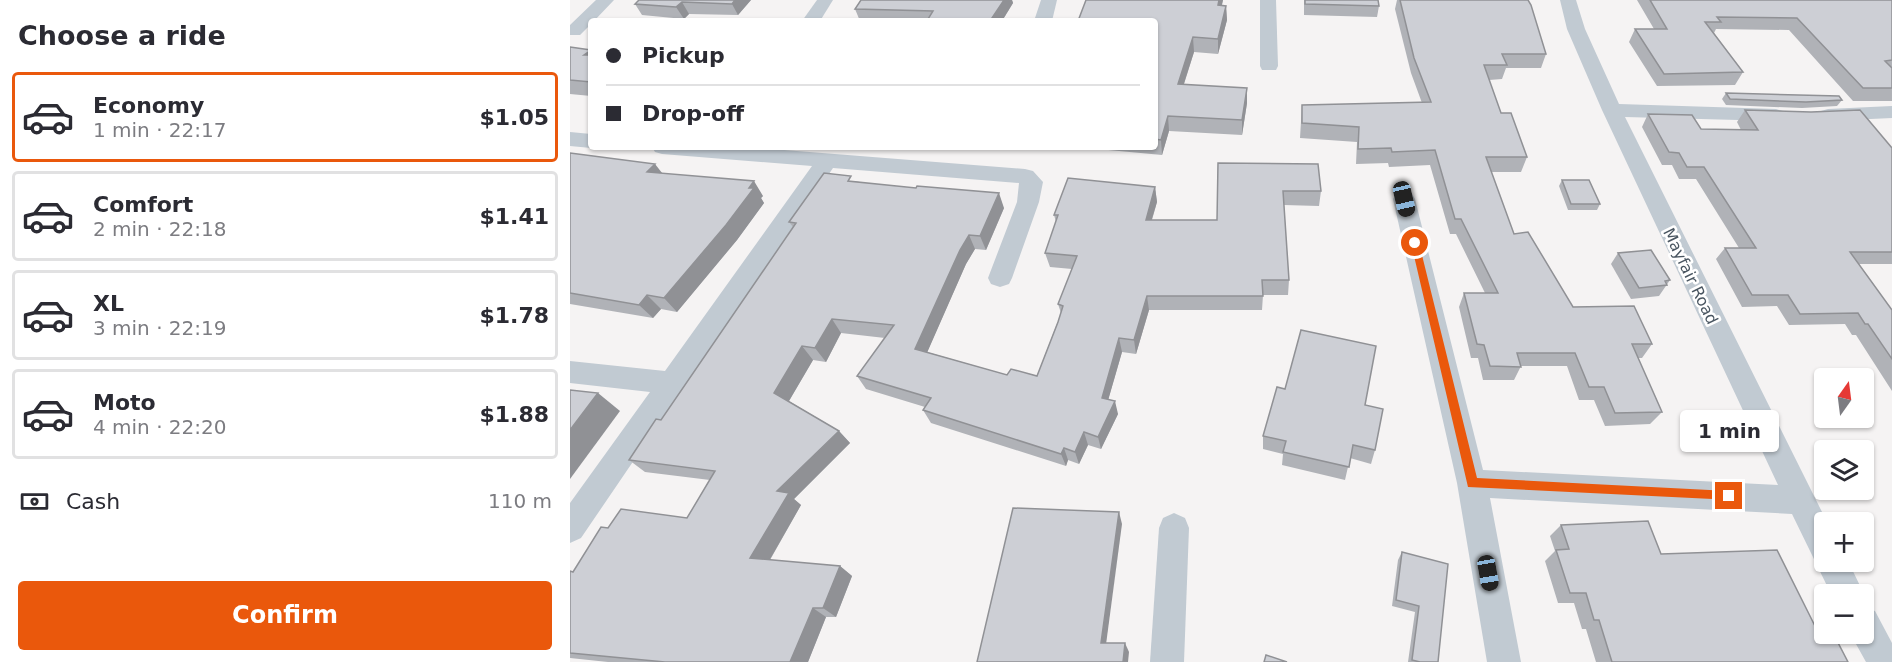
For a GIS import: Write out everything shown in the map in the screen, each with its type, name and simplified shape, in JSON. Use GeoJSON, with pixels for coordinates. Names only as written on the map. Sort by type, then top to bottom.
{"type":"FeatureCollection","features":[{"type":"Feature","properties":{"kind":"street"},"geometry":{"type":"LineString","coordinates":[[574,32],[606,0]]}},
{"type":"Feature","properties":{"kind":"street"},"geometry":{"type":"LineString","coordinates":[[813,18],[825,0]]}},
{"type":"Feature","properties":{"kind":"street"},"geometry":{"type":"LineString","coordinates":[[1044,18],[1049,0]]}},
{"type":"Feature","properties":{"kind":"street"},"geometry":{"type":"LineString","coordinates":[[1268,0],[1269,66]]}},
{"type":"Feature","properties":{"kind":"street","name":"Mayfair Road"},"geometry":{"type":"LineString","coordinates":[[1568,0],[1576,29],[1612,110],[1814,529]]}},
{"type":"Feature","properties":{"kind":"street"},"geometry":{"type":"LineString","coordinates":[[1612,110],[1790,116]]}},
{"type":"Feature","properties":{"kind":"street"},"geometry":{"type":"LineString","coordinates":[[1813,116],[1892,112]]}},
{"type":"Feature","properties":{"kind":"street"},"geometry":{"type":"LineString","coordinates":[[570,139],[588,141]]}},
{"type":"Feature","properties":{"kind":"street"},"geometry":{"type":"LineString","coordinates":[[697,150],[1025,176],[1032,182],[1028,202],[1000,279]]}},
{"type":"Feature","properties":{"kind":"street"},"geometry":{"type":"LineString","coordinates":[[570,528],[827,161]]}},
{"type":"Feature","properties":{"kind":"street"},"geometry":{"type":"LineString","coordinates":[[1404,199],[1472,483],[1504,662]]}},
{"type":"Feature","properties":{"kind":"street"},"geometry":{"type":"LineString","coordinates":[[570,372],[670,383]]}},
{"type":"Feature","properties":{"kind":"street"},"geometry":{"type":"LineString","coordinates":[[1472,483],[1799,500]]}},
{"type":"Feature","properties":{"kind":"street"},"geometry":{"type":"LineString","coordinates":[[1167,662],[1174,528]]}},
{"type":"Feature","properties":{"kind":"street"},"geometry":{"type":"LineString","coordinates":[[1874,643],[1884,662]]}},
{"type":"Feature","properties":{"kind":"building"},"geometry":{"type":"Polygon","coordinates":[[[639,0],[735,0],[732,4],[682,2],[676,7],[635,4],[639,0]]]}},
{"type":"Feature","properties":{"kind":"building"},"geometry":{"type":"Polygon","coordinates":[[[861,0],[1004,0],[992,18],[929,18],[933,11],[855,9],[861,0]]]}},
{"type":"Feature","properties":{"kind":"building"},"geometry":{"type":"Polygon","coordinates":[[[1086,0],[1219,0],[1218,5],[1226,6],[1218,39],[1193,37],[1178,84],[1247,88],[1242,120],[1168,116],[1161,140],[1158,140],[1158,18],[1079,18],[1086,0]]]}},
{"type":"Feature","properties":{"kind":"building"},"geometry":{"type":"Polygon","coordinates":[[[1305,0],[1378,0],[1379,6],[1305,4],[1305,0]]]}},
{"type":"Feature","properties":{"kind":"building"},"geometry":{"type":"Polygon","coordinates":[[[1400,0],[1528,0],[1546,54],[1502,54],[1507,65],[1484,65],[1501,113],[1511,113],[1527,157],[1486,157],[1514,234],[1528,232],[1573,307],[1634,306],[1652,344],[1632,344],[1662,412],[1615,413],[1604,387],[1589,387],[1575,353],[1517,353],[1521,367],[1490,366],[1484,345],[1477,344],[1464,293],[1498,293],[1461,219],[1455,219],[1435,150],[1392,152],[1391,148],[1358,149],[1359,127],[1302,123],[1302,105],[1431,102],[1414,58],[1400,0]]]}},
{"type":"Feature","properties":{"kind":"building"},"geometry":{"type":"Polygon","coordinates":[[[1650,0],[1892,0],[1892,60],[1885,61],[1892,68],[1892,88],[1863,88],[1797,18],[1717,17],[1721,22],[1705,22],[1743,72],[1664,74],[1635,29],[1667,29],[1650,0]]]}},
{"type":"Feature","properties":{"kind":"building"},"geometry":{"type":"Polygon","coordinates":[[[570,47],[588,50],[584,55],[588,55],[588,82],[570,80],[570,47]]]}},
{"type":"Feature","properties":{"kind":"building"},"geometry":{"type":"Polygon","coordinates":[[[1726,93],[1839,96],[1842,100],[1806,102],[1730,99],[1726,93]]]}},
{"type":"Feature","properties":{"kind":"building"},"geometry":{"type":"Polygon","coordinates":[[[1745,110],[1811,112],[1860,110],[1892,148],[1892,252],[1850,252],[1892,310],[1892,359],[1858,313],[1800,314],[1788,295],[1752,295],[1725,248],[1756,248],[1704,167],[1687,167],[1679,153],[1669,152],[1648,114],[1692,115],[1701,129],[1758,130],[1745,110]]]}},
{"type":"Feature","properties":{"kind":"building"},"geometry":{"type":"Polygon","coordinates":[[[570,153],[655,164],[647,172],[754,181],[749,188],[754,188],[664,298],[647,295],[639,305],[570,293],[570,153]]]}},
{"type":"Feature","properties":{"kind":"building"},"geometry":{"type":"Polygon","coordinates":[[[1218,163],[1318,164],[1321,191],[1283,191],[1289,280],[1262,280],[1263,296],[1147,296],[1134,340],[1119,338],[1102,398],[1115,401],[1098,437],[1084,432],[1075,452],[1064,448],[1061,454],[923,410],[931,398],[857,376],[894,325],[832,319],[815,348],[802,346],[774,393],[839,431],[777,491],[789,493],[750,558],[840,566],[823,608],[813,608],[790,662],[665,662],[570,653],[570,571],[573,572],[601,527],[608,528],[621,509],[687,518],[715,471],[629,460],[656,419],[661,420],[796,223],[789,222],[824,173],[851,176],[848,181],[999,193],[980,236],[969,235],[960,250],[915,349],[1007,375],[1011,369],[1037,376],[1063,306],[1058,304],[1077,256],[1045,253],[1058,215],[1054,215],[1068,178],[1155,187],[1146,220],[1217,220],[1218,163]]]}},
{"type":"Feature","properties":{"kind":"building"},"geometry":{"type":"Polygon","coordinates":[[[1562,180],[1589,180],[1600,204],[1571,204],[1562,180]]]}},
{"type":"Feature","properties":{"kind":"building"},"geometry":{"type":"Polygon","coordinates":[[[1651,250],[1670,280],[1665,281],[1667,285],[1639,288],[1618,253],[1651,250]]]}},
{"type":"Feature","properties":{"kind":"building"},"geometry":{"type":"Polygon","coordinates":[[[1301,330],[1376,346],[1365,405],[1383,409],[1375,450],[1353,445],[1349,467],[1283,452],[1286,441],[1263,436],[1277,387],[1285,389],[1301,330]]]}},
{"type":"Feature","properties":{"kind":"building"},"geometry":{"type":"Polygon","coordinates":[[[570,390],[598,393],[570,430],[570,390]]]}},
{"type":"Feature","properties":{"kind":"building"},"geometry":{"type":"Polygon","coordinates":[[[1013,508],[1119,512],[1101,643],[1125,643],[1123,662],[977,662],[1013,508]]]}},
{"type":"Feature","properties":{"kind":"building"},"geometry":{"type":"Polygon","coordinates":[[[1648,521],[1661,554],[1777,550],[1814,624],[1814,644],[1839,644],[1848,662],[1612,662],[1599,620],[1594,620],[1586,593],[1570,593],[1556,550],[1569,549],[1561,525],[1648,521]]]}},
{"type":"Feature","properties":{"kind":"building"},"geometry":{"type":"Polygon","coordinates":[[[1402,552],[1448,564],[1438,662],[1412,660],[1419,606],[1396,600],[1402,552]]]}},
{"type":"Feature","properties":{"kind":"building"},"geometry":{"type":"Polygon","coordinates":[[[1266,655],[1287,662],[1264,662],[1266,655]]]}},
{"type":"Feature","properties":{"kind":"route"},"geometry":{"type":"LineString","coordinates":[[1415,243],[1472,483],[1729,496]]}}]}
